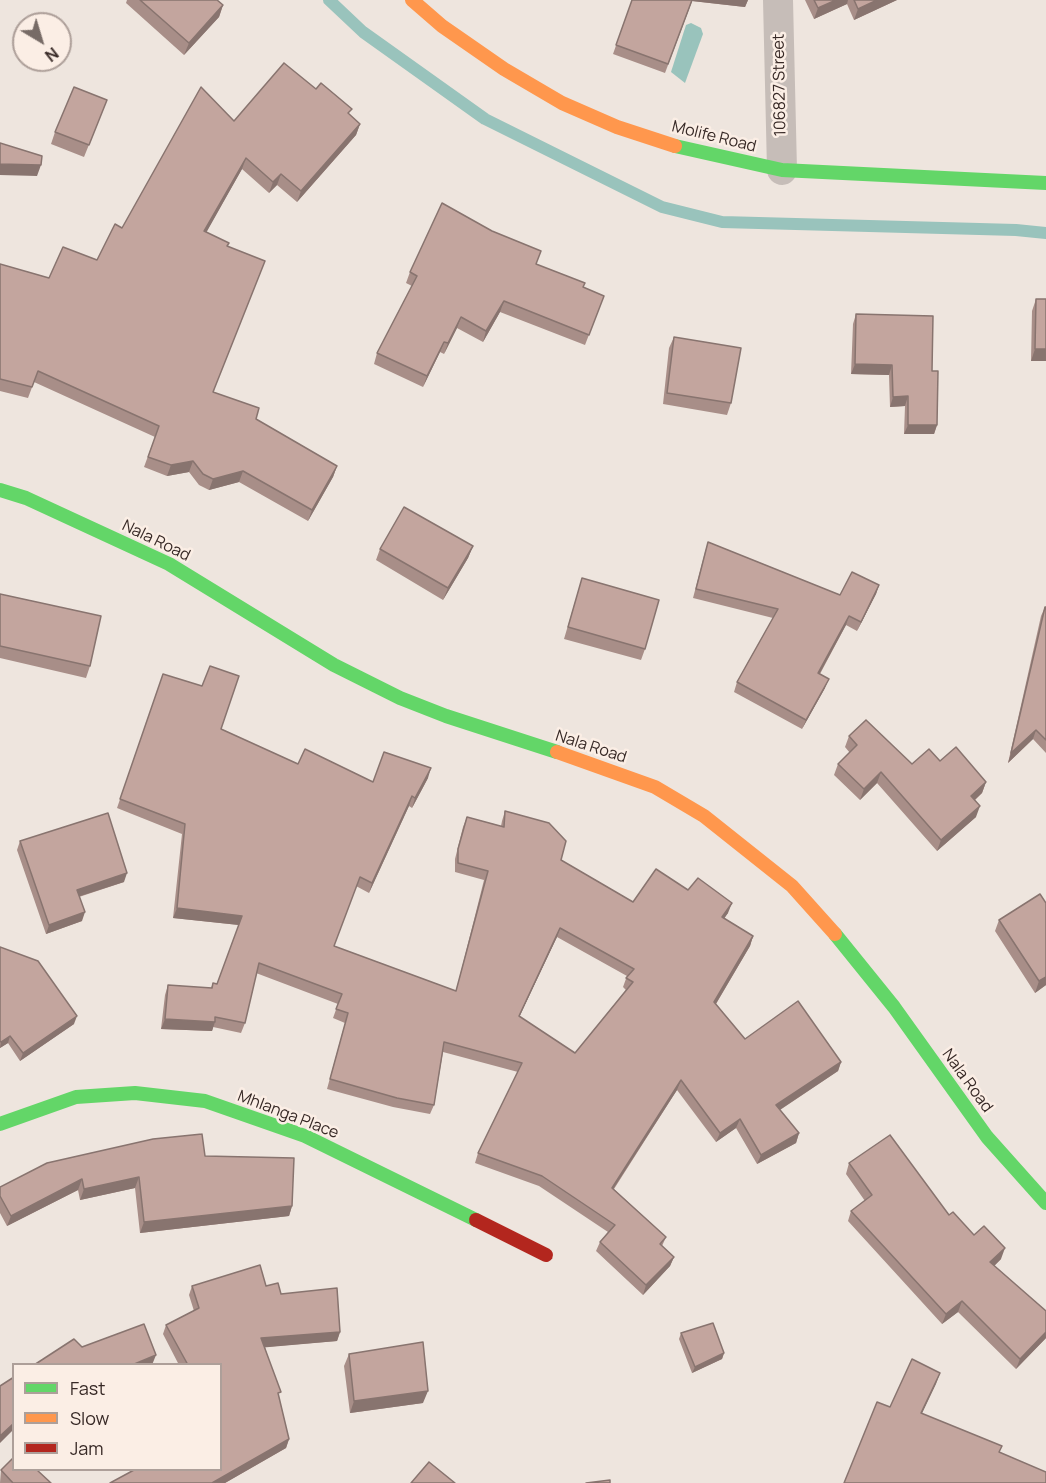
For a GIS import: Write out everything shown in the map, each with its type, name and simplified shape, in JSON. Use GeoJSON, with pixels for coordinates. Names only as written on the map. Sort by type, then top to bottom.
{"type":"FeatureCollection","features":[{"type":"Feature","properties":{"kind":"street","name":"Molife Road"},"geometry":{"type":"LineString","coordinates":[[412,0],[442,26],[504,69],[562,103],[616,127],[685,149],[782,170],[1046,183]]}},
{"type":"Feature","properties":{"kind":"street","name":"106827 Street"},"geometry":{"type":"LineString","coordinates":[[778,0],[782,170]]}},
{"type":"Feature","properties":{"kind":"street","name":"Nala Road"},"geometry":{"type":"LineString","coordinates":[[0,490],[26,498],[169,564],[334,665],[400,698],[457,720],[655,787],[704,816],[792,886],[842,941],[894,1007],[987,1137],[1046,1203]]}},
{"type":"Feature","properties":{"kind":"street","name":"Mhlanga Place"},"geometry":{"type":"LineString","coordinates":[[0,1124],[75,1097],[135,1094],[205,1101],[305,1136],[546,1255]]}},
{"type":"Feature","properties":{"kind":"water"},"geometry":{"type":"Polygon","coordinates":[[[691,23],[701,28],[703,34],[685,83],[671,72],[686,25],[691,23]]]}},
{"type":"Feature","properties":{"kind":"building"},"geometry":{"type":"Polygon","coordinates":[[[140,0],[217,0],[223,5],[189,43],[140,0]]]}},
{"type":"Feature","properties":{"kind":"building"},"geometry":{"type":"Polygon","coordinates":[[[632,0],[692,0],[668,64],[616,45],[632,0]]]}},
{"type":"Feature","properties":{"kind":"building"},"geometry":{"type":"Polygon","coordinates":[[[814,0],[836,0],[818,8],[814,0]]]}},
{"type":"Feature","properties":{"kind":"building"},"geometry":{"type":"Polygon","coordinates":[[[854,0],[877,0],[858,9],[854,0]]]}},
{"type":"Feature","properties":{"kind":"building"},"geometry":{"type":"Polygon","coordinates":[[[284,63],[316,89],[321,83],[352,109],[348,113],[360,124],[301,191],[281,174],[273,182],[246,158],[204,231],[229,243],[227,246],[265,261],[213,392],[259,408],[256,419],[337,466],[312,510],[243,471],[213,479],[203,474],[193,461],[171,465],[148,457],[159,426],[38,371],[32,387],[0,379],[0,264],[49,278],[63,247],[97,260],[115,224],[122,228],[201,87],[234,121],[284,63]]]}},
{"type":"Feature","properties":{"kind":"building"},"geometry":{"type":"Polygon","coordinates":[[[74,87],[107,100],[89,145],[55,132],[74,87]]]}},
{"type":"Feature","properties":{"kind":"building"},"geometry":{"type":"Polygon","coordinates":[[[0,143],[42,156],[41,165],[0,164],[0,143]]]}},
{"type":"Feature","properties":{"kind":"building"},"geometry":{"type":"Polygon","coordinates":[[[442,203],[492,231],[541,251],[536,264],[585,283],[583,287],[604,296],[589,335],[504,301],[486,331],[461,317],[448,343],[444,342],[427,376],[377,353],[417,276],[410,272],[442,203]]]}},
{"type":"Feature","properties":{"kind":"building"},"geometry":{"type":"Polygon","coordinates":[[[1036,299],[1046,299],[1046,349],[1035,349],[1036,299]]]}},
{"type":"Feature","properties":{"kind":"building"},"geometry":{"type":"Polygon","coordinates":[[[856,314],[933,316],[932,371],[938,371],[937,425],[908,425],[908,396],[893,397],[892,365],[855,364],[856,314]]]}},
{"type":"Feature","properties":{"kind":"building"},"geometry":{"type":"Polygon","coordinates":[[[674,337],[741,348],[731,403],[667,393],[674,337]]]}},
{"type":"Feature","properties":{"kind":"building"},"geometry":{"type":"Polygon","coordinates":[[[404,507],[473,546],[448,588],[380,549],[404,507]]]}},
{"type":"Feature","properties":{"kind":"building"},"geometry":{"type":"Polygon","coordinates":[[[708,542],[840,595],[852,572],[879,585],[861,622],[849,616],[818,673],[829,679],[806,720],[737,682],[778,609],[696,589],[708,542]]]}},
{"type":"Feature","properties":{"kind":"building"},"geometry":{"type":"Polygon","coordinates":[[[582,578],[659,600],[645,649],[568,627],[582,578]]]}},
{"type":"Feature","properties":{"kind":"building"},"geometry":{"type":"Polygon","coordinates":[[[0,594],[101,616],[90,666],[0,646],[0,594]]]}},
{"type":"Feature","properties":{"kind":"building"},"geometry":{"type":"Polygon","coordinates":[[[1045,607],[1046,740],[1036,730],[1011,753],[1045,607]]]}},
{"type":"Feature","properties":{"kind":"building"},"geometry":{"type":"Polygon","coordinates":[[[210,666],[239,676],[221,729],[298,764],[305,749],[373,782],[384,752],[431,768],[415,798],[412,796],[372,883],[360,877],[334,946],[456,991],[488,871],[458,863],[458,849],[467,817],[504,827],[505,811],[549,823],[566,841],[561,860],[633,902],[656,869],[688,890],[698,878],[732,903],[722,917],[753,936],[714,1002],[745,1039],[798,1001],[841,1062],[776,1105],[799,1133],[761,1155],[740,1119],[720,1133],[681,1080],[612,1188],[666,1237],[660,1244],[674,1257],[646,1285],[600,1242],[615,1225],[542,1176],[478,1153],[522,1063],[444,1042],[434,1105],[397,1098],[330,1079],[348,1013],[336,1009],[342,994],[259,963],[245,1023],[215,1017],[215,1022],[165,1019],[168,985],[212,988],[213,983],[217,984],[242,916],[177,908],[185,824],[120,799],[163,674],[202,686],[210,666]],[[560,928],[519,1016],[575,1053],[633,982],[626,978],[634,969],[560,928]]]}},
{"type":"Feature","properties":{"kind":"building"},"geometry":{"type":"Polygon","coordinates":[[[866,720],[912,764],[929,749],[940,761],[956,747],[986,782],[971,796],[980,806],[941,840],[881,772],[864,789],[838,764],[857,745],[849,736],[866,720]]]}},
{"type":"Feature","properties":{"kind":"building"},"geometry":{"type":"Polygon","coordinates":[[[108,813],[127,873],[77,890],[85,912],[49,925],[20,841],[108,813]]]}},
{"type":"Feature","properties":{"kind":"building"},"geometry":{"type":"Polygon","coordinates":[[[1040,894],[1046,903],[1046,977],[1039,981],[999,920],[1040,894]]]}},
{"type":"Feature","properties":{"kind":"building"},"geometry":{"type":"Polygon","coordinates":[[[0,947],[38,961],[77,1016],[23,1053],[10,1036],[0,1041],[0,947]]]}},
{"type":"Feature","properties":{"kind":"building"},"geometry":{"type":"Polygon","coordinates":[[[202,1134],[205,1156],[294,1158],[292,1206],[144,1222],[139,1177],[84,1189],[82,1179],[11,1216],[0,1196],[0,1187],[47,1163],[153,1139],[202,1134]]]}},
{"type":"Feature","properties":{"kind":"building"},"geometry":{"type":"Polygon","coordinates":[[[890,1135],[949,1215],[953,1212],[974,1235],[984,1226],[1005,1248],[990,1262],[1046,1311],[1046,1332],[1020,1359],[962,1301],[946,1314],[851,1211],[872,1195],[849,1163],[890,1135]]]}},
{"type":"Feature","properties":{"kind":"building"},"geometry":{"type":"Polygon","coordinates":[[[260,1265],[266,1286],[278,1283],[281,1294],[337,1288],[340,1332],[261,1338],[281,1392],[278,1393],[289,1439],[212,1483],[110,1483],[132,1471],[222,1471],[222,1363],[187,1363],[166,1325],[199,1308],[192,1286],[260,1265]]]}},
{"type":"Feature","properties":{"kind":"building"},"geometry":{"type":"Polygon","coordinates":[[[713,1323],[724,1353],[695,1367],[681,1333],[713,1323]]]}},
{"type":"Feature","properties":{"kind":"building"},"geometry":{"type":"Polygon","coordinates":[[[144,1324],[156,1355],[137,1363],[37,1363],[74,1339],[82,1347],[144,1324]]]}},
{"type":"Feature","properties":{"kind":"building"},"geometry":{"type":"Polygon","coordinates":[[[423,1342],[428,1391],[354,1401],[349,1354],[423,1342]]]}},
{"type":"Feature","properties":{"kind":"building"},"geometry":{"type":"Polygon","coordinates":[[[912,1359],[940,1373],[921,1413],[1002,1446],[999,1452],[1046,1472],[1046,1483],[844,1483],[877,1402],[890,1407],[912,1359]]]}},
{"type":"Feature","properties":{"kind":"building"},"geometry":{"type":"Polygon","coordinates":[[[12,1378],[12,1425],[0,1436],[0,1386],[12,1378]]]}},
{"type":"Feature","properties":{"kind":"building"},"geometry":{"type":"Polygon","coordinates":[[[12,1459],[12,1471],[38,1471],[51,1483],[13,1483],[1,1470],[12,1459]]]}},
{"type":"Feature","properties":{"kind":"building"},"geometry":{"type":"Polygon","coordinates":[[[429,1462],[455,1483],[411,1483],[429,1462]]]}},
{"type":"Feature","properties":{"kind":"building"},"geometry":{"type":"Polygon","coordinates":[[[610,1480],[610,1483],[586,1483],[610,1480]]]}},
{"type":"Feature","properties":{"kind":"waterway"},"geometry":{"type":"LineString","coordinates":[[329,0],[363,32],[485,119],[662,207],[722,222],[1016,230],[1046,233]]}},
{"type":"Feature","properties":{"kind":"traffic: fast"},"geometry":{"type":"LineString","coordinates":[[675,146],[782,170],[1046,183]]}},
{"type":"Feature","properties":{"kind":"traffic: fast"},"geometry":{"type":"LineString","coordinates":[[0,490],[26,498],[169,564],[334,665],[400,698],[446,716],[557,752]]}},
{"type":"Feature","properties":{"kind":"traffic: fast"},"geometry":{"type":"LineString","coordinates":[[835,934],[894,1007],[987,1137],[1046,1203]]}},
{"type":"Feature","properties":{"kind":"traffic: fast"},"geometry":{"type":"LineString","coordinates":[[0,1124],[76,1097],[135,1093],[205,1101],[305,1136],[476,1220]]}},
{"type":"Feature","properties":{"kind":"traffic: slow"},"geometry":{"type":"LineString","coordinates":[[412,0],[442,26],[504,69],[562,103],[617,127],[675,146]]}},
{"type":"Feature","properties":{"kind":"traffic: slow"},"geometry":{"type":"LineString","coordinates":[[557,752],[655,787],[704,816],[792,886],[835,934]]}},
{"type":"Feature","properties":{"kind":"traffic: jam"},"geometry":{"type":"LineString","coordinates":[[476,1220],[546,1255]]}}]}
